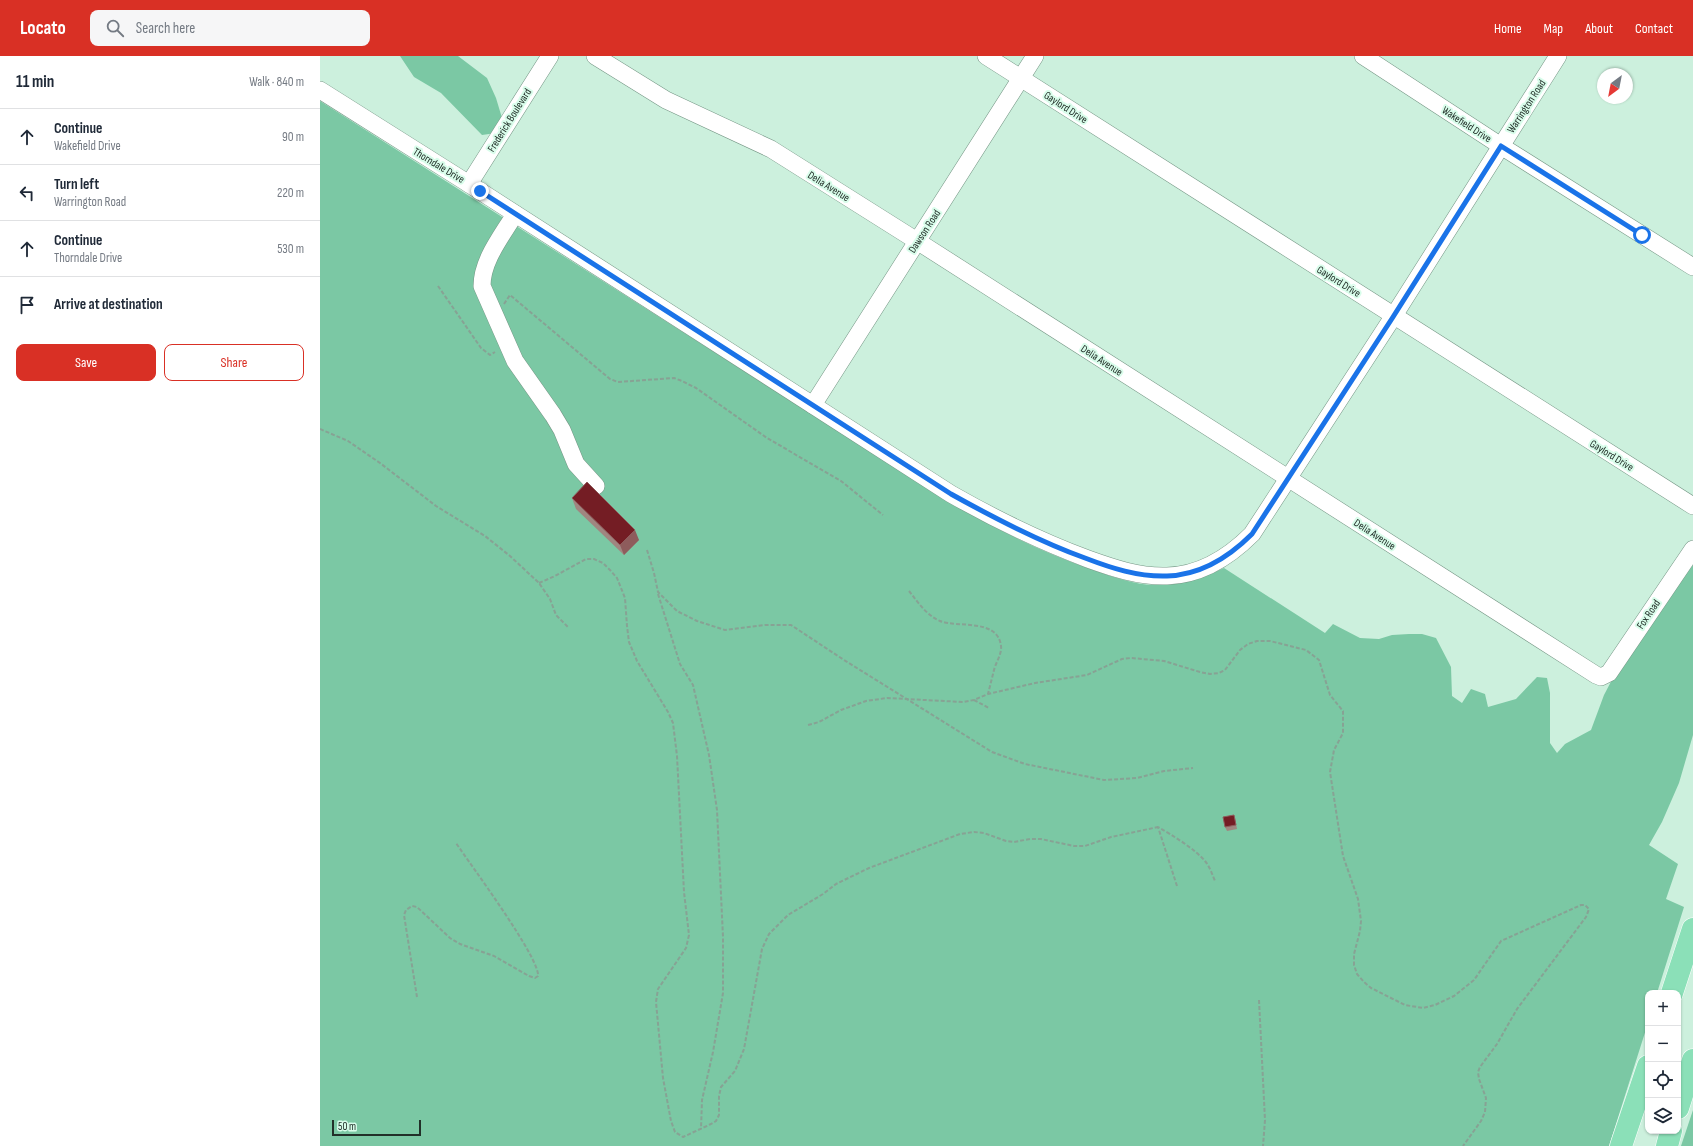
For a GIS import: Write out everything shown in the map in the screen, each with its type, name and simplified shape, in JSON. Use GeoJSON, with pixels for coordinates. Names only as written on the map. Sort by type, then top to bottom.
{"type":"FeatureCollection","features":[{"type":"Feature","properties":{"kind":"highway"},"geometry":{"type":"LineString","coordinates":[[1673,990],[1693,929]]}},
{"type":"Feature","properties":{"kind":"highway"},"geometry":{"type":"LineString","coordinates":[[1681,1098],[1693,1060]]}},
{"type":"Feature","properties":{"kind":"highway"},"geometry":{"type":"LineString","coordinates":[[1621,1146],[1645,1075]]}},
{"type":"Feature","properties":{"kind":"highway"},"geometry":{"type":"LineString","coordinates":[[1667,1146],[1670,1134]]}},
{"type":"Feature","properties":{"kind":"street","name":"Frederick Boulevard"},"geometry":{"type":"LineString","coordinates":[[469,184],[550,56]]}},
{"type":"Feature","properties":{"kind":"street","name":"Delia Avenue"},"geometry":{"type":"LineString","coordinates":[[595,56],[666,100],[771,149],[917,241],[1288,480],[1601,677]]}},
{"type":"Feature","properties":{"kind":"street","name":"Gaylord Drive"},"geometry":{"type":"LineString","coordinates":[[986,56],[1379,306],[1393,317],[1693,506]]}},
{"type":"Feature","properties":{"kind":"street","name":"Dawson Road"},"geometry":{"type":"LineString","coordinates":[[813,405],[1035,56]]}},
{"type":"Feature","properties":{"kind":"street","name":"Wakefield Drive"},"geometry":{"type":"LineString","coordinates":[[1363,56],[1501,146],[1693,267]]}},
{"type":"Feature","properties":{"kind":"street","name":"Warrington Road"},"geometry":{"type":"LineString","coordinates":[[1288,480],[1558,56]]}},
{"type":"Feature","properties":{"kind":"street","name":"Thorndale Drive"},"geometry":{"type":"LineString","coordinates":[[320,90],[951,494],[997,520],[1064,550],[1112,568],[1151,576],[1168,576],[1198,570],[1217,561],[1234,550],[1252,534],[1288,480]]}},
{"type":"Feature","properties":{"kind":"street"},"geometry":{"type":"LineString","coordinates":[[515,214],[488,261],[482,277],[482,286],[515,360],[562,430],[576,464],[596,486]]}},
{"type":"Feature","properties":{"kind":"street","name":"Fox Road"},"geometry":{"type":"LineString","coordinates":[[1601,677],[1609,673],[1693,549]]}},
{"type":"Feature","properties":{"kind":"path"},"geometry":{"type":"LineString","coordinates":[[438,286],[481,348],[490,355],[496,350]]}},
{"type":"Feature","properties":{"kind":"path"},"geometry":{"type":"LineString","coordinates":[[498,322],[502,307],[510,295],[610,379],[618,382],[674,378],[696,388],[767,438],[841,481],[883,515]]}},
{"type":"Feature","properties":{"kind":"path"},"geometry":{"type":"LineString","coordinates":[[320,429],[348,441],[380,463],[436,506],[485,536],[510,556],[539,583],[550,599],[556,615],[570,628]]}},
{"type":"Feature","properties":{"kind":"path"},"geometry":{"type":"LineString","coordinates":[[647,550],[680,664],[693,685],[709,755],[717,810],[723,937],[723,993],[702,1100],[701,1129]]}},
{"type":"Feature","properties":{"kind":"path"},"geometry":{"type":"LineString","coordinates":[[539,583],[586,559],[594,559],[611,571],[617,578],[625,598],[629,642],[637,661],[673,723],[677,756],[684,892],[689,935],[686,948],[658,989],[656,1002],[663,1078],[672,1126],[678,1135],[683,1137],[701,1129],[716,1121],[719,1116],[719,1096],[721,1087],[732,1076],[744,1049],[762,949],[769,934],[788,915],[823,894],[836,884],[869,868],[960,834],[974,832],[984,833],[1006,842],[1041,839],[1074,846],[1085,846],[1111,837],[1158,828],[1174,837],[1204,860],[1210,869],[1215,882]]}},
{"type":"Feature","properties":{"kind":"path"},"geometry":{"type":"LineString","coordinates":[[909,591],[925,610],[939,620],[947,623],[973,624],[994,633],[999,640],[1000,651],[988,694]]}},
{"type":"Feature","properties":{"kind":"path"},"geometry":{"type":"LineString","coordinates":[[658,592],[678,612],[697,621],[725,630],[765,625],[791,625],[905,699],[992,752],[1025,764],[1104,780],[1137,778],[1164,771],[1193,768]]}},
{"type":"Feature","properties":{"kind":"path"},"geometry":{"type":"LineString","coordinates":[[808,725],[819,722],[841,710],[866,701],[887,698],[963,702],[974,700],[988,694],[1035,683],[1087,675],[1122,658],[1164,661],[1200,672],[1219,673],[1225,670],[1240,650],[1248,644],[1257,641],[1270,641],[1290,645],[1306,650],[1314,655],[1320,660],[1330,695],[1343,711],[1343,733],[1334,750],[1330,772],[1339,837],[1343,856],[1358,899],[1361,921],[1354,954],[1354,965],[1357,974],[1371,988],[1405,1005],[1416,1008],[1434,1005],[1454,996],[1474,980],[1500,941],[1581,905],[1588,907],[1589,912],[1586,917],[1517,1009],[1497,1044],[1480,1067],[1478,1072],[1479,1079],[1486,1098],[1485,1112],[1482,1121],[1463,1146]]}},
{"type":"Feature","properties":{"kind":"path"},"geometry":{"type":"LineString","coordinates":[[974,700],[988,708]]}},
{"type":"Feature","properties":{"kind":"path"},"geometry":{"type":"LineString","coordinates":[[1158,828],[1177,886]]}},
{"type":"Feature","properties":{"kind":"path"},"geometry":{"type":"LineString","coordinates":[[418,997],[404,915],[406,910],[412,906],[417,908],[455,941],[494,956],[535,978],[538,976],[539,972],[512,924],[456,843]]}},
{"type":"Feature","properties":{"kind":"path"},"geometry":{"type":"LineString","coordinates":[[1260,1000],[1265,1120],[1263,1146]]}},
{"type":"Feature","properties":{"kind":"green space"},"geometry":{"type":"Polygon","coordinates":[[[400,56],[458,56],[487,78],[496,98],[502,118],[496,133],[482,135],[441,93],[414,77],[400,56]]]}},
{"type":"Feature","properties":{"kind":"green space"},"geometry":{"type":"Polygon","coordinates":[[[320,101],[980,520],[1035,547],[1073,563],[1134,583],[1151,585],[1177,584],[1224,568],[1325,633],[1333,624],[1360,638],[1379,639],[1392,635],[1422,634],[1436,638],[1451,667],[1452,696],[1462,703],[1471,689],[1485,694],[1488,707],[1516,699],[1537,677],[1547,678],[1550,693],[1550,743],[1557,753],[1565,744],[1591,730],[1604,695],[1626,653],[1693,565],[1693,735],[1679,783],[1662,822],[1649,845],[1678,864],[1666,899],[1684,907],[1658,990],[1645,990],[1645,1032],[1609,1146],[320,1146],[320,101]]]}},
{"type":"Feature","properties":{"kind":"green space"},"geometry":{"type":"Polygon","coordinates":[[[1693,1110],[1693,1146],[1681,1146],[1693,1110]]]}},
{"type":"Feature","properties":{"kind":"building"},"geometry":{"type":"Polygon","coordinates":[[[587,482],[635,530],[620,545],[572,498],[587,482]]]}},
{"type":"Feature","properties":{"kind":"building"},"geometry":{"type":"Polygon","coordinates":[[[1234,815],[1236,825],[1225,827],[1223,817],[1234,815]]]}},
{"type":"Feature","properties":{"kind":"route"},"geometry":{"type":"LineString","coordinates":[[480,191],[737,357],[924,475],[951,494],[997,520],[1042,541],[1112,568],[1151,576],[1168,576],[1198,570],[1217,561],[1234,550],[1252,534],[1393,317],[1501,146],[1642,235]]}}]}
